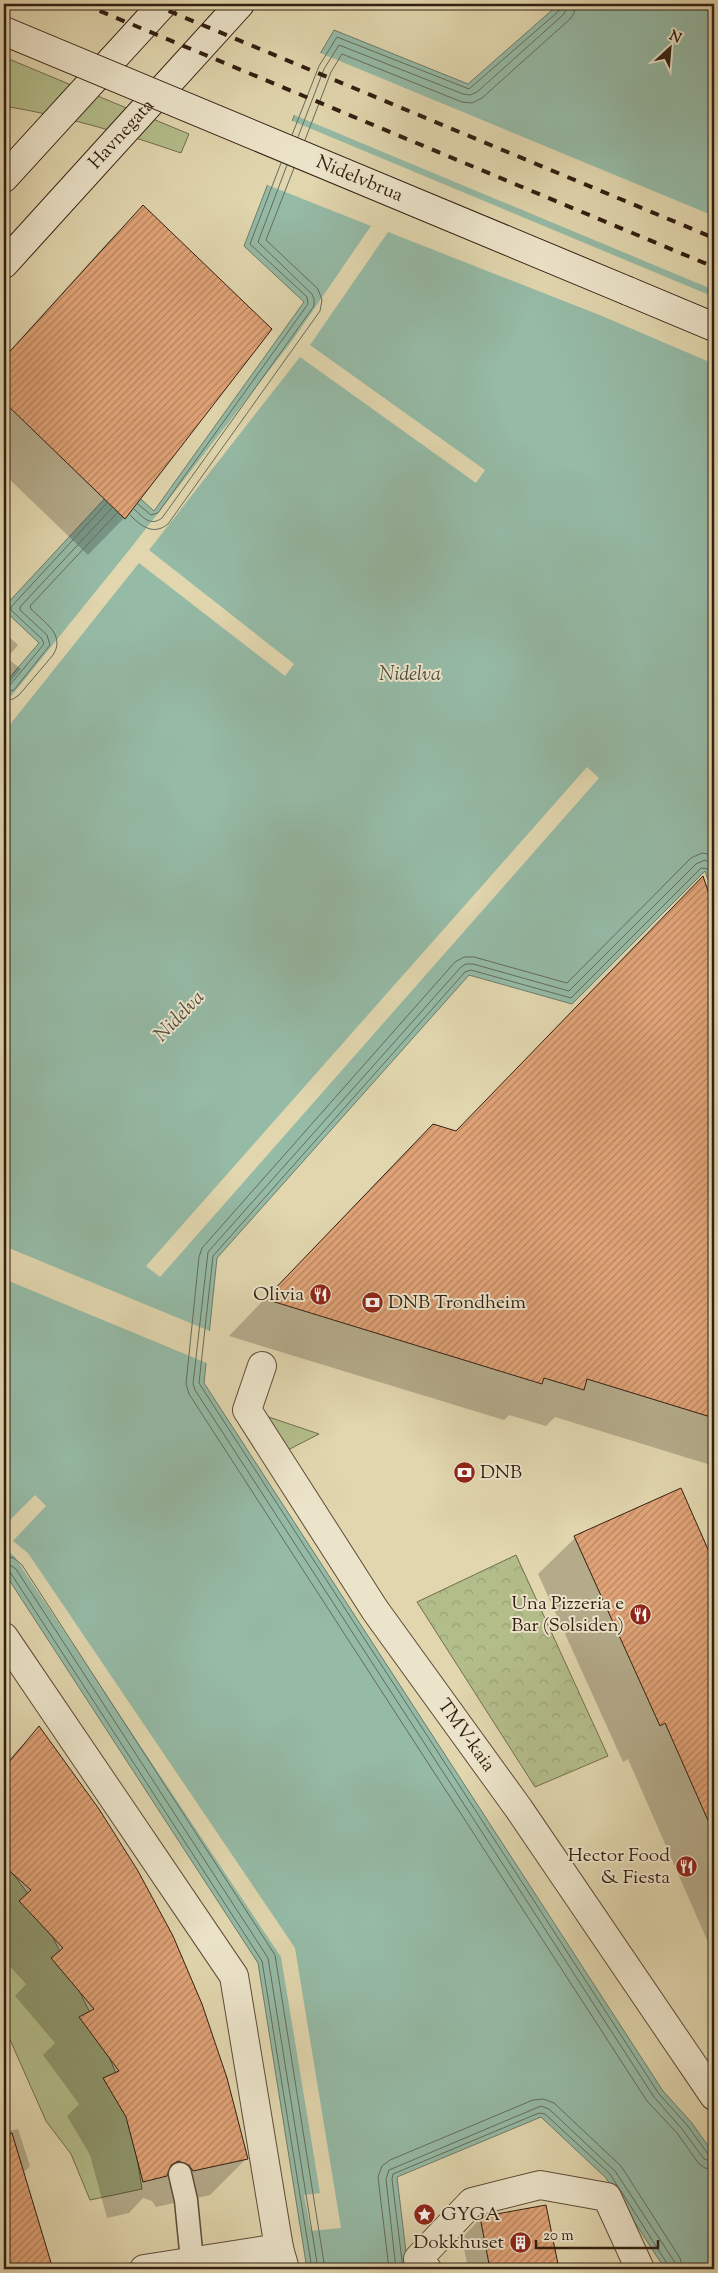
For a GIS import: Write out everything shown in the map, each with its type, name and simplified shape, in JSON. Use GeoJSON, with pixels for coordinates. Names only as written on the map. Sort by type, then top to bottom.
{"type":"FeatureCollection","features":[{"type":"Feature","properties":{"kind":"street"},"geometry":{"type":"LineString","coordinates":[[4,178],[163,4]]}},
{"type":"Feature","properties":{"kind":"street","name":"Havnegata"},"geometry":{"type":"LineString","coordinates":[[4,264],[240,4]]}},
{"type":"Feature","properties":{"kind":"street","name":"Nidelvbrua"},"geometry":{"type":"LineString","coordinates":[[4,31],[714,327]]}},
{"type":"Feature","properties":{"kind":"street","name":"TMV-kaia"},"geometry":{"type":"LineString","coordinates":[[262,1366],[247,1410],[375,1610],[519,1809],[714,2096]]}},
{"type":"Feature","properties":{"kind":"street"},"geometry":{"type":"LineString","coordinates":[[4,1637],[234,1976],[282,2259],[192,2262],[144,2269]]}},
{"type":"Feature","properties":{"kind":"street"},"geometry":{"type":"LineString","coordinates":[[427,2269],[418,2259],[472,2202],[540,2186],[607,2197],[640,2269]]}},
{"type":"Feature","properties":{"kind":"lane"},"geometry":{"type":"LineString","coordinates":[[180,2174],[186,2200],[192,2262]]}},
{"type":"Feature","properties":{"kind":"green space"},"geometry":{"type":"Polygon","coordinates":[[[4,57],[189,134],[181,153],[94,126],[4,106],[4,57]]]}},
{"type":"Feature","properties":{"kind":"green space"},"geometry":{"type":"Polygon","coordinates":[[[260,1414],[319,1434],[284,1452],[260,1414]]]}},
{"type":"Feature","properties":{"kind":"green space"},"geometry":{"type":"Polygon","coordinates":[[[516,1555],[608,1756],[535,1787],[417,1602],[516,1555]]]}},
{"type":"Feature","properties":{"kind":"green space"},"geometry":{"type":"Polygon","coordinates":[[[4,1862],[38,1907],[94,2021],[128,2102],[142,2189],[90,2200],[71,2154],[46,2121],[4,2026],[4,1862]]]}},
{"type":"Feature","properties":{"kind":"water","name":"Nidelva"},"geometry":{"type":"Polygon","coordinates":[[[559,4],[714,4],[714,897],[705,871],[572,1004],[469,975],[217,1258],[204,1383],[663,2091],[691,2122],[714,2154],[714,2269],[665,2269],[606,2178],[541,2117],[397,2177],[408,2269],[307,2269],[258,1963],[4,1572],[4,684],[39,643],[4,610],[4,607],[121,481],[154,511],[304,302],[244,246],[314,64],[334,30],[468,84],[559,4]]]}},
{"type":"Feature","properties":{"kind":"pier"},"geometry":{"type":"Polygon","coordinates":[[[318,52],[714,216],[714,290],[292,114],[318,52]]]}},
{"type":"Feature","properties":{"kind":"pier"},"geometry":{"type":"Polygon","coordinates":[[[290,120],[714,297],[714,364],[602,316],[388,232],[310,345],[485,470],[476,483],[300,357],[149,550],[294,664],[285,676],[139,563],[4,732],[4,705],[130,549],[292,341],[371,226],[265,184],[290,120]]]}},
{"type":"Feature","properties":{"kind":"pier"},"geometry":{"type":"Polygon","coordinates":[[[587,767],[599,778],[160,1277],[146,1266],[587,767]]]}},
{"type":"Feature","properties":{"kind":"pier"},"geometry":{"type":"Polygon","coordinates":[[[4,1246],[212,1332],[209,1364],[4,1279],[4,1246]]]}},
{"type":"Feature","properties":{"kind":"pier"},"geometry":{"type":"Polygon","coordinates":[[[35,1495],[46,1506],[13,1541],[28,1553],[295,1948],[341,2228],[311,2231],[304,2195],[320,2193],[281,1957],[14,1556],[4,1548],[4,1526],[35,1495]]]}},
{"type":"Feature","properties":{"kind":"building"},"geometry":{"type":"Polygon","coordinates":[[[143,205],[272,329],[125,519],[4,402],[4,358],[143,205]]]}},
{"type":"Feature","properties":{"kind":"building"},"geometry":{"type":"Polygon","coordinates":[[[703,876],[714,909],[714,1418],[587,1379],[584,1390],[544,1378],[542,1384],[265,1299],[433,1124],[456,1131],[703,876]]]}},
{"type":"Feature","properties":{"kind":"building"},"geometry":{"type":"Polygon","coordinates":[[[681,1488],[714,1563],[714,1834],[665,1723],[660,1726],[574,1536],[681,1488]]]}},
{"type":"Feature","properties":{"kind":"building"},"geometry":{"type":"Polygon","coordinates":[[[39,1726],[99,1809],[138,1871],[173,1936],[202,2004],[227,2078],[248,2159],[193,2171],[189,2165],[178,2161],[171,2165],[167,2176],[143,2182],[126,2117],[103,2078],[119,2071],[79,2017],[94,2009],[51,1958],[63,1948],[19,1901],[31,1890],[4,1866],[4,1768],[39,1726]]]}},
{"type":"Feature","properties":{"kind":"building"},"geometry":{"type":"Polygon","coordinates":[[[12,2133],[52,2266],[31,2269],[8,2269],[4,2243],[4,2134],[12,2133]]]}},
{"type":"Feature","properties":{"kind":"building","name":"Dokkhuset"},"geometry":{"type":"Polygon","coordinates":[[[546,2205],[559,2269],[490,2269],[480,2217],[546,2205]]]}},
{"type":"Feature","properties":{"kind":"railway"},"geometry":{"type":"LineString","coordinates":[[83,4],[714,267]]}},
{"type":"Feature","properties":{"kind":"railway"},"geometry":{"type":"LineString","coordinates":[[152,4],[714,238]]}},
{"type":"Feature","properties":{"kind":"place","name":"Olivia"},"geometry":{"type":"Point","coordinates":[320,1295]}},
{"type":"Feature","properties":{"kind":"place","name":"DNB Trondheim"},"geometry":{"type":"Point","coordinates":[372,1303]}},
{"type":"Feature","properties":{"kind":"place","name":"DNB"},"geometry":{"type":"Point","coordinates":[464,1473]}},
{"type":"Feature","properties":{"kind":"place","name":"Una Pizzeria e Bar (Solsiden)"},"geometry":{"type":"Point","coordinates":[640,1615]}},
{"type":"Feature","properties":{"kind":"place","name":"Hector Food & Fiesta"},"geometry":{"type":"Point","coordinates":[686,1867]}},
{"type":"Feature","properties":{"kind":"place","name":"GYGA"},"geometry":{"type":"Point","coordinates":[425,2215]}},
{"type":"Feature","properties":{"kind":"place","name":"Dokkhuset"},"geometry":{"type":"Point","coordinates":[520,2243]}}]}
